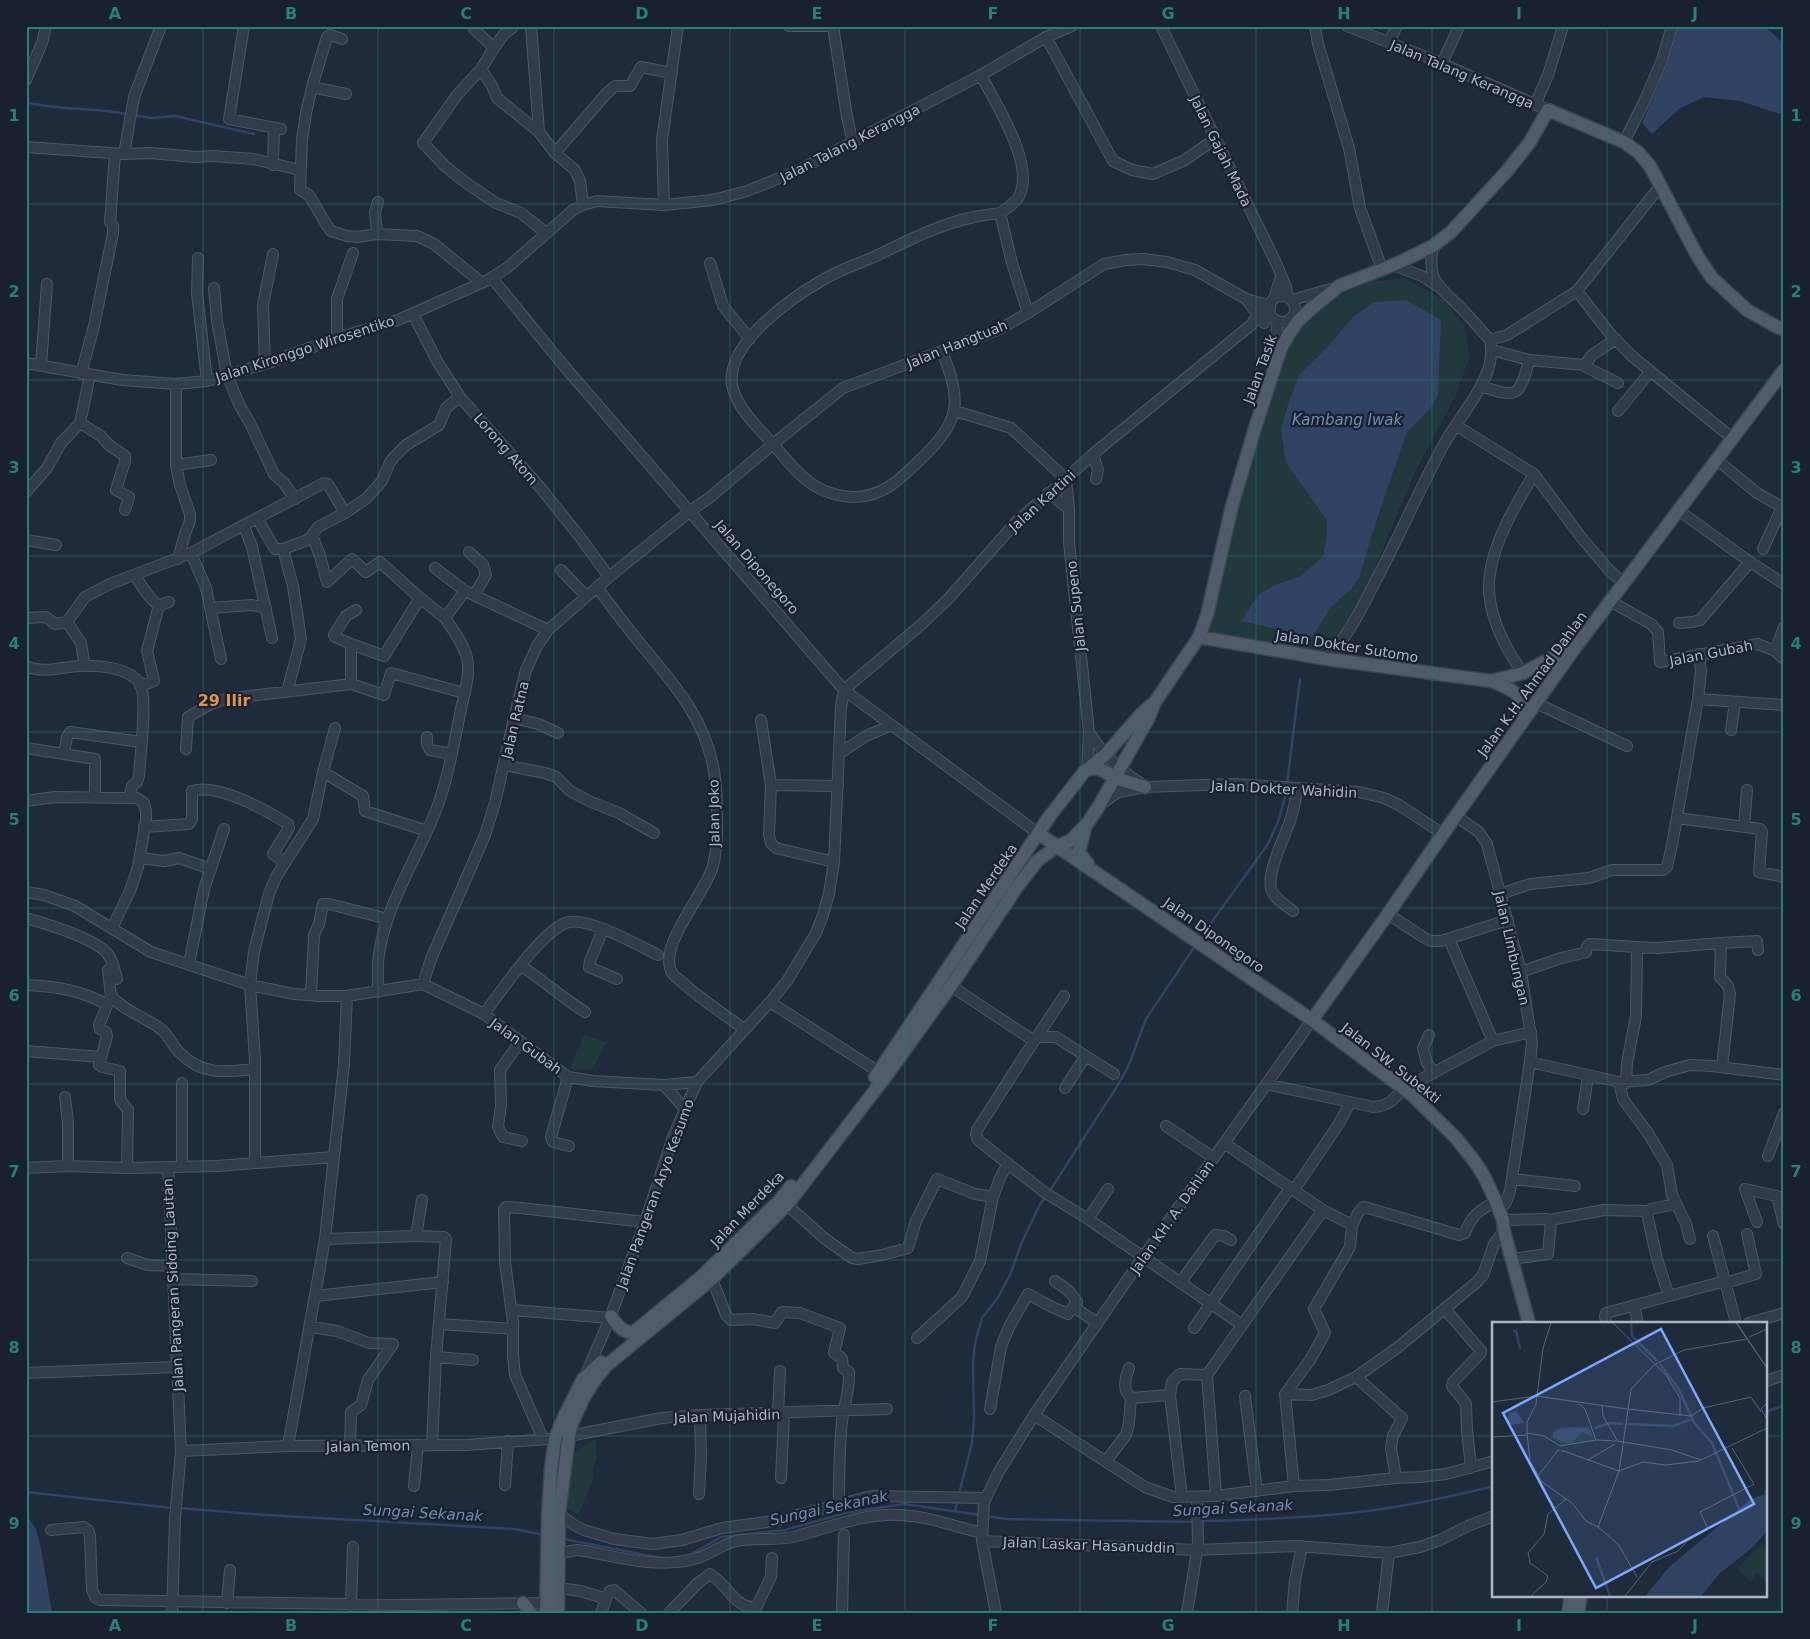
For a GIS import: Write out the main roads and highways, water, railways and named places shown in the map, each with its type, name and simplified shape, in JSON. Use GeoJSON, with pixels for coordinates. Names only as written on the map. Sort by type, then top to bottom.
{"type":"FeatureCollection","features":[{"type":"Feature","properties":{"kind":"main road","name":"Jalan Tasik"},"geometry":{"type":"LineString","coordinates":[[1155,702],[1199,636],[1207,616],[1232,506],[1255,428],[1281,348],[1298,321],[1339,286],[1388,267],[1433,246],[1451,232],[1507,171],[1530,142],[1548,110],[1624,142],[1639,153],[1650,166],[1698,257],[1712,278],[1747,310],[1781,330]]}},
{"type":"Feature","properties":{"kind":"main road","name":"Jalan K.H. Ahmad Dahlan"},"geometry":{"type":"LineString","coordinates":[[1312,1020],[1572,652],[1784,370]]}},
{"type":"Feature","properties":{"kind":"main road","name":"Jalan Dokter Sutomo"},"geometry":{"type":"LineString","coordinates":[[1199,636],[1327,659],[1491,682]]}},
{"type":"Feature","properties":{"kind":"main road"},"geometry":{"type":"LineString","coordinates":[[1491,682],[1523,673],[1560,654],[1572,652]]}},
{"type":"Feature","properties":{"kind":"main road"},"geometry":{"type":"LineString","coordinates":[[1491,682],[1508,688],[1521,698],[1525,710],[1523,721]]}},
{"type":"Feature","properties":{"kind":"main road","name":"Jalan Merdeka"},"geometry":{"type":"LineString","coordinates":[[555,1516],[572,1423],[584,1397],[597,1377],[607,1365],[712,1279],[787,1205],[882,1074],[1049,818],[1087,770],[1106,754],[1142,713],[1155,702]]}},
{"type":"Feature","properties":{"kind":"main road","name":"Jalan Merdeka"},"geometry":{"type":"LineString","coordinates":[[558,1613],[555,1516],[549,1439],[564,1416],[583,1379],[632,1333],[701,1277],[780,1200],[950,986],[1017,887],[1037,861],[1056,847],[1070,841],[1100,806],[1117,772],[1149,717],[1155,702]]}},
{"type":"Feature","properties":{"kind":"main road"},"geometry":{"type":"LineString","coordinates":[[1087,770],[1095,768],[1110,773],[1117,772],[1145,787]]}},
{"type":"Feature","properties":{"kind":"main road"},"geometry":{"type":"LineString","coordinates":[[1086,824],[1079,852],[1083,859],[1099,875]]}},
{"type":"Feature","properties":{"kind":"main road"},"geometry":{"type":"LineString","coordinates":[[1039,834],[1099,875]]}},
{"type":"Feature","properties":{"kind":"main road","name":"Jalan Diponegoro"},"geometry":{"type":"LineString","coordinates":[[1099,875],[1312,1020]]}},
{"type":"Feature","properties":{"kind":"main road","name":"Jalan SW. Subekti"},"geometry":{"type":"LineString","coordinates":[[1312,1020],[1429,1110],[1456,1138],[1485,1178],[1500,1216],[1529,1322]]}},
{"type":"Feature","properties":{"kind":"main road"},"geometry":{"type":"LineString","coordinates":[[610,1317],[618,1327],[632,1333],[647,1332]]}},
{"type":"Feature","properties":{"kind":"main road","name":"Jalan Merdeka"},"geometry":{"type":"LineString","coordinates":[[546,1608],[555,1549]]}},
{"type":"Feature","properties":{"kind":"main road"},"geometry":{"type":"LineString","coordinates":[[1568,1613],[1571,1596]]}},
{"type":"Feature","properties":{"kind":"main road"},"geometry":{"type":"LineString","coordinates":[[1578,1613],[1581,1596]]}},
{"type":"Feature","properties":{"kind":"water"},"geometry":{"type":"Polygon","coordinates":[[[1678,26],[1759,26],[1769,30],[1784,44],[1784,107],[1780,114],[1740,101],[1704,97],[1679,109],[1652,134],[1642,123],[1668,61],[1678,26]]]}},
{"type":"Feature","properties":{"kind":"water","name":"Kambang Iwak"},"geometry":{"type":"Polygon","coordinates":[[[1406,300],[1441,320],[1438,395],[1430,409],[1407,432],[1359,578],[1350,590],[1330,608],[1313,637],[1241,621],[1259,594],[1275,585],[1301,576],[1323,556],[1327,538],[1327,520],[1286,463],[1281,429],[1289,401],[1300,374],[1326,349],[1352,318],[1374,302],[1406,300]]]}},
{"type":"Feature","properties":{"kind":"water"},"geometry":{"type":"Polygon","coordinates":[[[26,1514],[36,1529],[41,1548],[52,1613],[26,1613],[26,1514]]]}},
{"type":"Feature","properties":{"kind":"waterway"},"geometry":{"type":"LineString","coordinates":[[26,102],[51,107],[102,110],[127,114]]}},
{"type":"Feature","properties":{"kind":"waterway"},"geometry":{"type":"LineString","coordinates":[[133,115],[151,118],[175,116],[254,134]]}},
{"type":"Feature","properties":{"kind":"waterway"},"geometry":{"type":"LineString","coordinates":[[1287,784],[1300,679]]}},
{"type":"Feature","properties":{"kind":"waterway"},"geometry":{"type":"LineString","coordinates":[[1203,934],[1268,844],[1278,822],[1287,790]]}},
{"type":"Feature","properties":{"kind":"waterway"},"geometry":{"type":"LineString","coordinates":[[1049,1192],[1128,1067],[1146,1019],[1193,949]]}},
{"type":"Feature","properties":{"kind":"waterway"},"geometry":{"type":"LineString","coordinates":[[959,1494],[972,1443],[974,1419],[973,1364],[975,1343],[982,1318],[997,1299],[1010,1275],[1022,1242],[1039,1206],[1046,1196]]}},
{"type":"Feature","properties":{"kind":"waterway","name":"Sungai Sekanak"},"geometry":{"type":"LineString","coordinates":[[1768,1411],[1784,1405]]}},
{"type":"Feature","properties":{"kind":"waterway","name":"Sungai Sekanak"},"geometry":{"type":"LineString","coordinates":[[1201,1521],[1332,1515],[1368,1511],[1458,1495],[1492,1486]]}},
{"type":"Feature","properties":{"kind":"waterway","name":"Sungai Sekanak"},"geometry":{"type":"LineString","coordinates":[[26,1492],[172,1508]]}},
{"type":"Feature","properties":{"kind":"waterway"},"geometry":{"type":"LineString","coordinates":[[955,1511],[958,1499]]}},
{"type":"Feature","properties":{"kind":"waterway","name":"Sungai Sekanak"},"geometry":{"type":"LineString","coordinates":[[688,1556],[721,1537],[785,1530],[846,1513],[904,1504],[980,1515]]}},
{"type":"Feature","properties":{"kind":"waterway","name":"Sungai Sekanak"},"geometry":{"type":"LineString","coordinates":[[178,1508],[266,1515],[515,1529],[544,1535]]}},
{"type":"Feature","properties":{"kind":"waterway","name":"Sungai Sekanak"},"geometry":{"type":"LineString","coordinates":[[986,1516],[1006,1519],[1195,1522]]}},
{"type":"Feature","properties":{"kind":"waterway","name":"Sungai Sekanak"},"geometry":{"type":"LineString","coordinates":[[564,1539],[661,1558]]}},
{"type":"Feature","properties":{"kind":"district","name":"29 Ilir"},"geometry":{"type":"Point","coordinates":[224,700]}}]}
